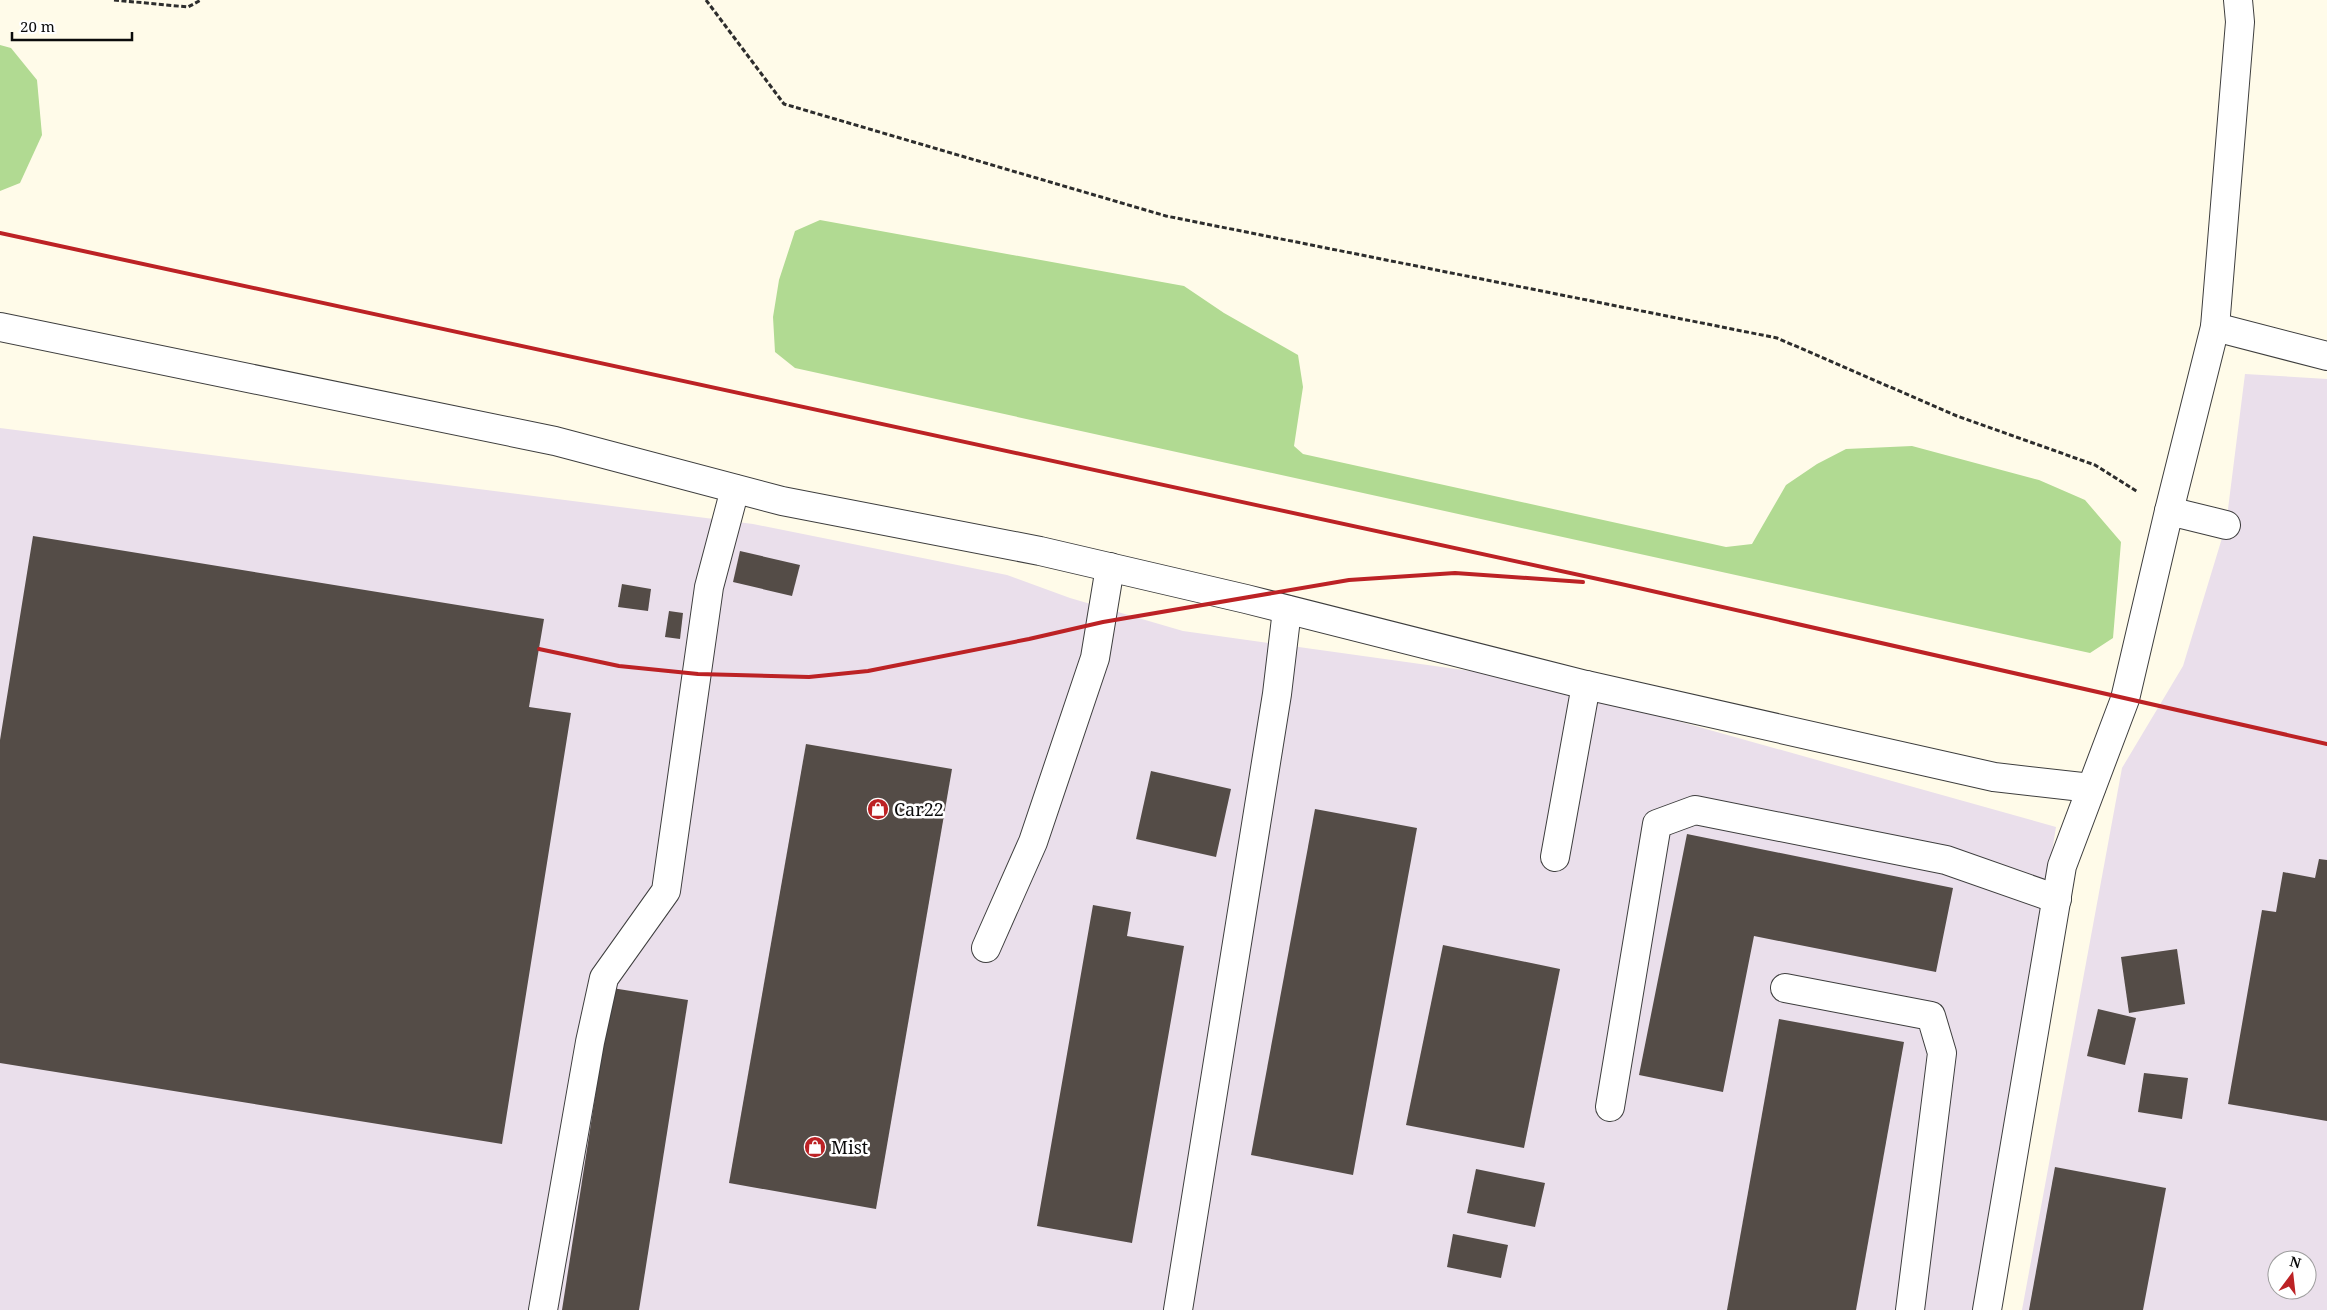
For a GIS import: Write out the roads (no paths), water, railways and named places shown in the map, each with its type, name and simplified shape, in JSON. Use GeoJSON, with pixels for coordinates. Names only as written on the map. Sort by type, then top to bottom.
{"type":"FeatureCollection","features":[{"type":"Feature","properties":{"kind":"lane"},"geometry":{"type":"LineString","coordinates":[[1988,1310],[2062,866],[2125,699],[2215,327],[2240,22],[2238,0]]}},
{"type":"Feature","properties":{"kind":"lane"},"geometry":{"type":"LineString","coordinates":[[0,327],[555,441],[782,501],[1040,551],[1586,684],[1994,777],[2091,788]]}},
{"type":"Feature","properties":{"kind":"lane"},"geometry":{"type":"LineString","coordinates":[[2215,327],[2327,356]]}},
{"type":"Feature","properties":{"kind":"lane"},"geometry":{"type":"LineString","coordinates":[[543,1310],[590,1042],[604,978],[666,891],[709,587],[735,489]]}},
{"type":"Feature","properties":{"kind":"lane"},"geometry":{"type":"LineString","coordinates":[[2169,511],[2226,525]]}},
{"type":"Feature","properties":{"kind":"lane"},"geometry":{"type":"LineString","coordinates":[[986,948],[1033,842],[1095,658],[1110,567]]}},
{"type":"Feature","properties":{"kind":"lane"},"geometry":{"type":"LineString","coordinates":[[1178,1310],[1275,704],[1287,610]]}},
{"type":"Feature","properties":{"kind":"lane"},"geometry":{"type":"LineString","coordinates":[[1555,857],[1586,684]]}},
{"type":"Feature","properties":{"kind":"lane"},"geometry":{"type":"LineString","coordinates":[[1610,1107],[1657,824],[1695,810],[1946,860],[2056,899]]}},
{"type":"Feature","properties":{"kind":"lane"},"geometry":{"type":"LineString","coordinates":[[1785,988],[1931,1016],[1942,1053],[1910,1310]]}},
{"type":"Feature","properties":{"kind":"railway"},"geometry":{"type":"LineString","coordinates":[[0,233],[1621,584],[2327,744]]}},
{"type":"Feature","properties":{"kind":"railway"},"geometry":{"type":"LineString","coordinates":[[539,649],[619,666],[698,674],[809,677],[868,671],[1029,639],[1103,622],[1349,580],[1455,573],[1583,582]]}},
{"type":"Feature","properties":{"kind":"place","name":"Car22"},"geometry":{"type":"Point","coordinates":[878,809]}},
{"type":"Feature","properties":{"kind":"place","name":"Mist"},"geometry":{"type":"Point","coordinates":[815,1147]}}]}
